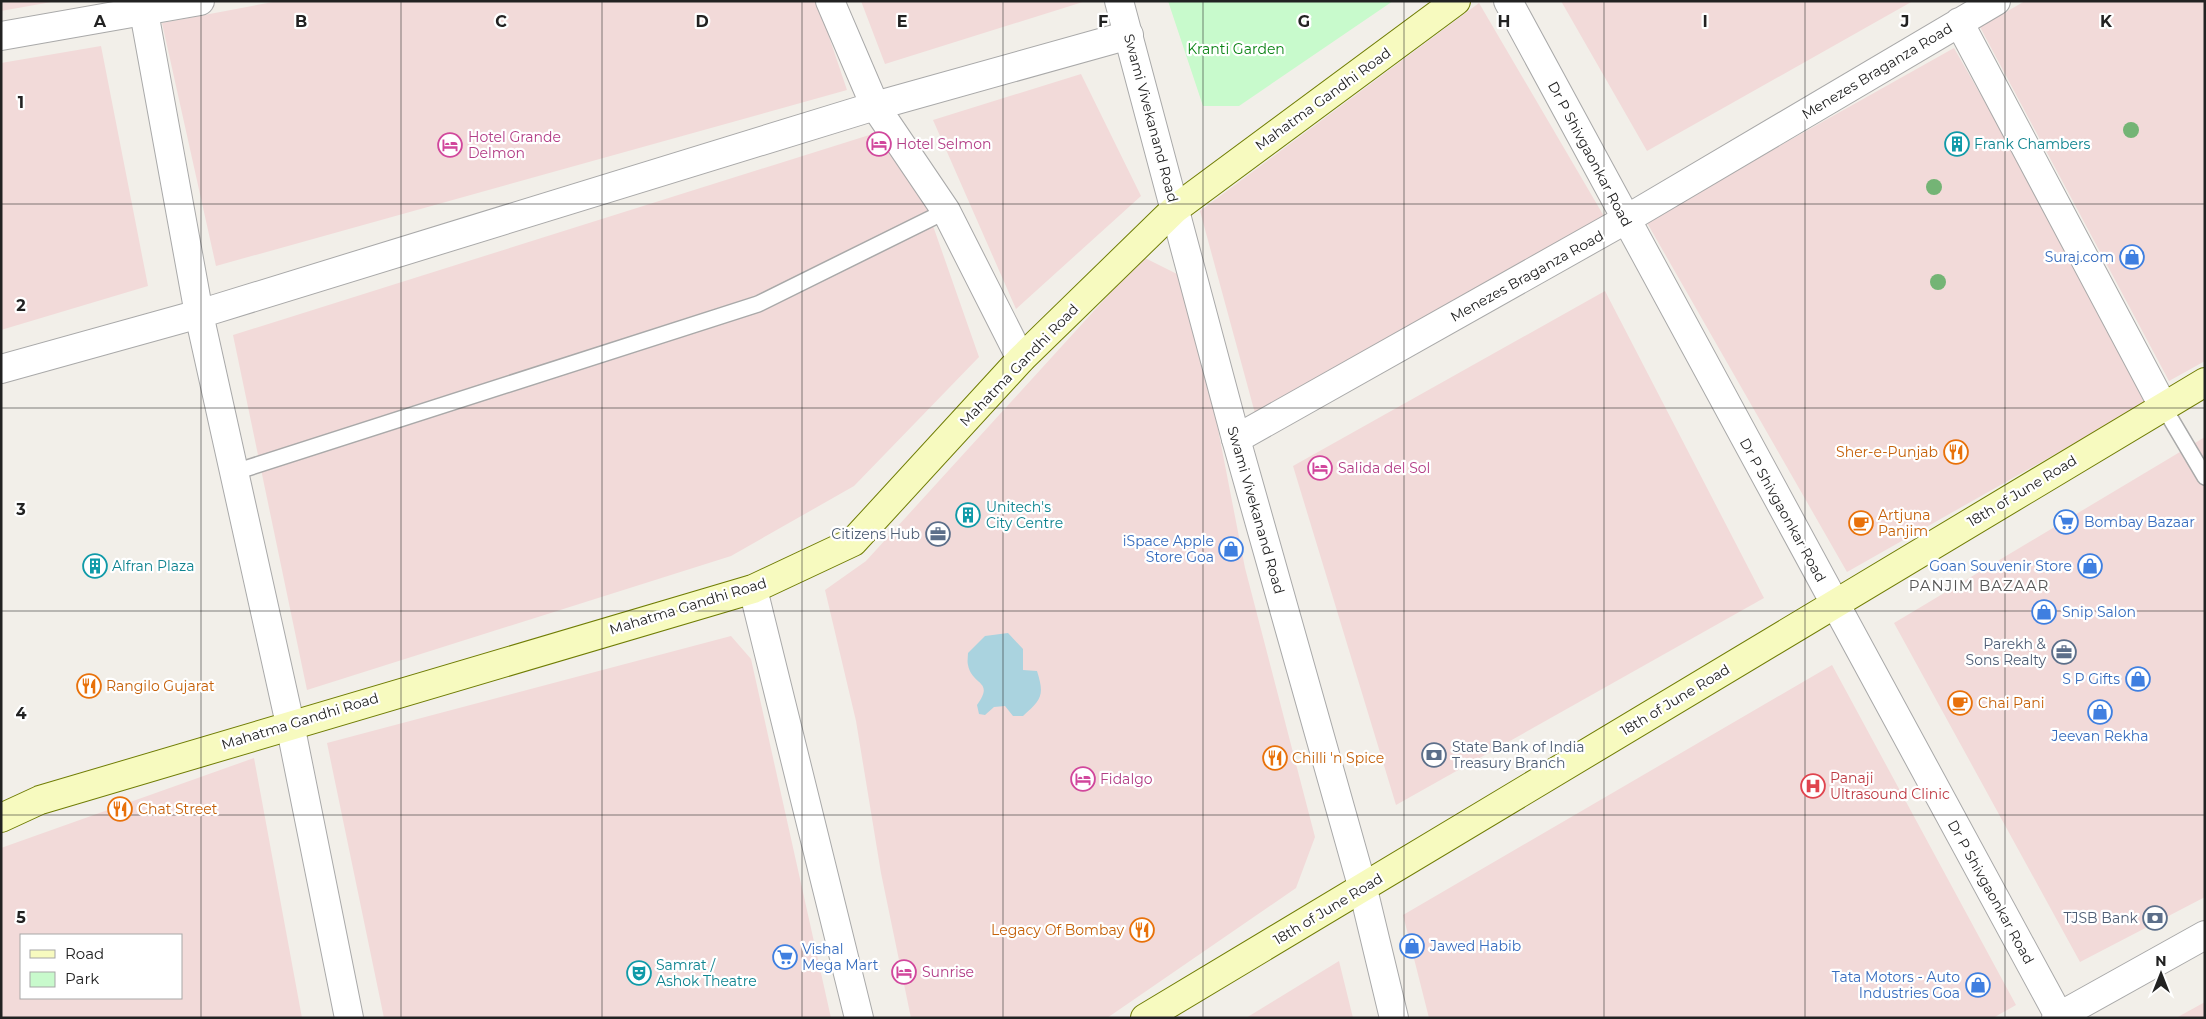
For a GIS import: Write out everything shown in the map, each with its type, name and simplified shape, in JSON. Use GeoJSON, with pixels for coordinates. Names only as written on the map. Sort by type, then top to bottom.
{"type":"FeatureCollection","features":[{"type":"Feature","properties":{"kind":"main road","name":"Mahatma Gandhi Road"},"geometry":{"type":"LineString","coordinates":[[1,818],[40,800],[290,724],[753,588],[854,542],[1021,359],[1175,209],[1456,1]]}},
{"type":"Feature","properties":{"kind":"main road","name":"18th of June Road"},"geometry":{"type":"LineString","coordinates":[[1145,1018],[2205,382]]}},
{"type":"Feature","properties":{"kind":"street"},"geometry":{"type":"LineString","coordinates":[[1,36],[143,6],[200,1]]}},
{"type":"Feature","properties":{"kind":"street"},"geometry":{"type":"LineString","coordinates":[[830,1],[875,106],[946,211],[1021,359]]}},
{"type":"Feature","properties":{"kind":"street","name":"Swami Vivekanand Road"},"geometry":{"type":"LineString","coordinates":[[1119,1],[1236,439],[1362,889],[1394,1018]]}},
{"type":"Feature","properties":{"kind":"street","name":"Dr P Shivgaonkar Road"},"geometry":{"type":"LineString","coordinates":[[1508,1],[2058,1017]]}},
{"type":"Feature","properties":{"kind":"street","name":"Menezes Braganza Road"},"geometry":{"type":"LineString","coordinates":[[1236,439],[1625,220],[1996,1]]}},
{"type":"Feature","properties":{"kind":"street"},"geometry":{"type":"LineString","coordinates":[[143,6],[199,314],[290,724],[349,1018]]}},
{"type":"Feature","properties":{"kind":"street"},"geometry":{"type":"LineString","coordinates":[[1959,22],[2163,406]]}},
{"type":"Feature","properties":{"kind":"street"},"geometry":{"type":"LineString","coordinates":[[1,368],[199,314],[875,106],[1129,35]]}},
{"type":"Feature","properties":{"kind":"street"},"geometry":{"type":"LineString","coordinates":[[753,588],[859,1018]]}},
{"type":"Feature","properties":{"kind":"street"},"geometry":{"type":"LineString","coordinates":[[2058,1017],[2205,935]]}},
{"type":"Feature","properties":{"kind":"lane"},"geometry":{"type":"LineString","coordinates":[[235,472],[758,304],[946,211]]}},
{"type":"Feature","properties":{"kind":"lane"},"geometry":{"type":"LineString","coordinates":[[2163,406],[2205,477]]}},
{"type":"Feature","properties":{"kind":"shaded area"},"geometry":{"type":"Polygon","coordinates":[[[1,1],[57,1],[1,11],[1,1]]]}},
{"type":"Feature","properties":{"kind":"shaded area"},"geometry":{"type":"Polygon","coordinates":[[[278,1],[817,1],[847,90],[216,266],[162,23],[278,1]]]}},
{"type":"Feature","properties":{"kind":"shaded area"},"geometry":{"type":"Polygon","coordinates":[[[861,1],[1086,1],[885,64],[861,1]]]}},
{"type":"Feature","properties":{"kind":"shaded area"},"geometry":{"type":"Polygon","coordinates":[[[1561,1],[1913,1],[1647,151],[1561,1]]]}},
{"type":"Feature","properties":{"kind":"shaded area"},"geometry":{"type":"Polygon","coordinates":[[[2025,1],[2205,1],[2205,361],[2169,381],[1980,27],[2025,1]]]}},
{"type":"Feature","properties":{"kind":"shaded area"},"geometry":{"type":"Polygon","coordinates":[[[1479,3],[1605,218],[1256,417],[1200,211],[1479,3]]]}},
{"type":"Feature","properties":{"kind":"shaded area"},"geometry":{"type":"Polygon","coordinates":[[[101,46],[148,286],[1,330],[1,63],[101,46]]]}},
{"type":"Feature","properties":{"kind":"shaded area"},"geometry":{"type":"Polygon","coordinates":[[[1954,48],[2154,398],[1847,572],[1646,221],[1954,48]]]}},
{"type":"Feature","properties":{"kind":"shaded area"},"geometry":{"type":"Polygon","coordinates":[[[1081,74],[1141,196],[1016,309],[933,120],[1081,74]]]}},
{"type":"Feature","properties":{"kind":"shaded area"},"geometry":{"type":"Polygon","coordinates":[[[898,126],[979,357],[854,486],[731,556],[307,690],[233,335],[898,126]]]}},
{"type":"Feature","properties":{"kind":"shaded area"},"geometry":{"type":"Polygon","coordinates":[[[1143,257],[1189,280],[1245,568],[1315,837],[1296,888],[1107,1018],[911,1018],[881,873],[856,721],[825,590],[866,561],[1143,257]]]}},
{"type":"Feature","properties":{"kind":"shaded area"},"geometry":{"type":"Polygon","coordinates":[[[1605,291],[1764,598],[1396,805],[1293,466],[1605,291]]]}},
{"type":"Feature","properties":{"kind":"shaded area"},"geometry":{"type":"Polygon","coordinates":[[[2205,437],[2205,897],[2080,962],[1894,623],[2205,437]]]}},
{"type":"Feature","properties":{"kind":"shaded area"},"geometry":{"type":"Polygon","coordinates":[[[731,636],[751,659],[831,1018],[384,1018],[327,743],[731,636]]]}},
{"type":"Feature","properties":{"kind":"shaded area"},"geometry":{"type":"Polygon","coordinates":[[[1832,665],[2016,1005],[1993,1018],[1429,1018],[1403,915],[1832,665]]]}},
{"type":"Feature","properties":{"kind":"shaded area"},"geometry":{"type":"Polygon","coordinates":[[[254,758],[302,1018],[1,1018],[1,848],[254,758]]]}},
{"type":"Feature","properties":{"kind":"shaded area"},"geometry":{"type":"Polygon","coordinates":[[[1339,961],[1353,1018],[1246,1018],[1339,961]]]}},
{"type":"Feature","properties":{"kind":"shaded area"},"geometry":{"type":"Polygon","coordinates":[[[2205,1002],[2205,1018],[2176,1018],[2205,1002]]]}},
{"type":"Feature","properties":{"kind":"green space","name":"Kranti Garden"},"geometry":{"type":"Polygon","coordinates":[[[1168,1],[1393,1],[1239,106],[1203,106],[1168,1]]]}},
{"type":"Feature","properties":{"kind":"water"},"geometry":{"type":"Polygon","coordinates":[[[1008,633],[1023,649],[1023,670],[1037,671],[1041,686],[1040,697],[1034,706],[1023,716],[1013,716],[1005,706],[994,707],[985,715],[979,714],[977,705],[984,691],[981,684],[970,672],[968,653],[985,636],[1008,633]]]}},
{"type":"Feature","properties":{"kind":"place","name":"Hotel Selmon"},"geometry":{"type":"Point","coordinates":[879,144]}},
{"type":"Feature","properties":{"kind":"place","name":"Frank Chambers"},"geometry":{"type":"Point","coordinates":[1957,144]}},
{"type":"Feature","properties":{"kind":"place","name":"Hotel Grande Delmon"},"geometry":{"type":"Point","coordinates":[450,145]}},
{"type":"Feature","properties":{"kind":"place","name":"Suraj.com"},"geometry":{"type":"Point","coordinates":[2132,257]}},
{"type":"Feature","properties":{"kind":"place","name":"Sher-e-Punjab"},"geometry":{"type":"Point","coordinates":[1956,452]}},
{"type":"Feature","properties":{"kind":"place","name":"Salida del Sol"},"geometry":{"type":"Point","coordinates":[1320,468]}},
{"type":"Feature","properties":{"kind":"place","name":"Unitech's City Centre"},"geometry":{"type":"Point","coordinates":[968,515]}},
{"type":"Feature","properties":{"kind":"place","name":"Bombay Bazaar"},"geometry":{"type":"Point","coordinates":[2066,522]}},
{"type":"Feature","properties":{"kind":"place","name":"Artjuna Panjim"},"geometry":{"type":"Point","coordinates":[1861,523]}},
{"type":"Feature","properties":{"kind":"place","name":"Citizens Hub"},"geometry":{"type":"Point","coordinates":[938,534]}},
{"type":"Feature","properties":{"kind":"place","name":"iSpace Apple Store Goa"},"geometry":{"type":"Point","coordinates":[1231,549]}},
{"type":"Feature","properties":{"kind":"place","name":"Alfran Plaza"},"geometry":{"type":"Point","coordinates":[95,566]}},
{"type":"Feature","properties":{"kind":"place","name":"Goan Souvenir Store"},"geometry":{"type":"Point","coordinates":[2090,566]}},
{"type":"Feature","properties":{"kind":"place","name":"Snip Salon"},"geometry":{"type":"Point","coordinates":[2044,612]}},
{"type":"Feature","properties":{"kind":"place","name":"Parekh & Sons Realty"},"geometry":{"type":"Point","coordinates":[2064,652]}},
{"type":"Feature","properties":{"kind":"place","name":"S P Gifts"},"geometry":{"type":"Point","coordinates":[2138,679]}},
{"type":"Feature","properties":{"kind":"place","name":"Rangilo Gujarat"},"geometry":{"type":"Point","coordinates":[89,686]}},
{"type":"Feature","properties":{"kind":"place","name":"Chai Pani"},"geometry":{"type":"Point","coordinates":[1960,703]}},
{"type":"Feature","properties":{"kind":"place","name":"Jeevan Rekha"},"geometry":{"type":"Point","coordinates":[2100,712]}},
{"type":"Feature","properties":{"kind":"place","name":"State Bank of India Treasury Branch"},"geometry":{"type":"Point","coordinates":[1434,755]}},
{"type":"Feature","properties":{"kind":"place","name":"Chilli 'n Spice"},"geometry":{"type":"Point","coordinates":[1275,758]}},
{"type":"Feature","properties":{"kind":"place","name":"Fidalgo"},"geometry":{"type":"Point","coordinates":[1083,779]}},
{"type":"Feature","properties":{"kind":"place","name":"Panaji Ultrasound Clinic"},"geometry":{"type":"Point","coordinates":[1813,786]}},
{"type":"Feature","properties":{"kind":"place","name":"Chat Street"},"geometry":{"type":"Point","coordinates":[120,809]}},
{"type":"Feature","properties":{"kind":"place","name":"TJSB Bank"},"geometry":{"type":"Point","coordinates":[2155,918]}},
{"type":"Feature","properties":{"kind":"place","name":"Legacy Of Bombay"},"geometry":{"type":"Point","coordinates":[1142,930]}},
{"type":"Feature","properties":{"kind":"place","name":"Jawed Habib"},"geometry":{"type":"Point","coordinates":[1412,946]}},
{"type":"Feature","properties":{"kind":"place","name":"Vishal Mega Mart"},"geometry":{"type":"Point","coordinates":[785,957]}},
{"type":"Feature","properties":{"kind":"place","name":"Sunrise"},"geometry":{"type":"Point","coordinates":[904,972]}},
{"type":"Feature","properties":{"kind":"place","name":"Samrat / Ashok Theatre"},"geometry":{"type":"Point","coordinates":[639,973]}},
{"type":"Feature","properties":{"kind":"place","name":"Tata Motors - Auto Industries Goa"},"geometry":{"type":"Point","coordinates":[1978,985]}},
{"type":"Feature","properties":{"kind":"district","name":"PANJIM BAZAAR"},"geometry":{"type":"Point","coordinates":[1979,585]}}]}
